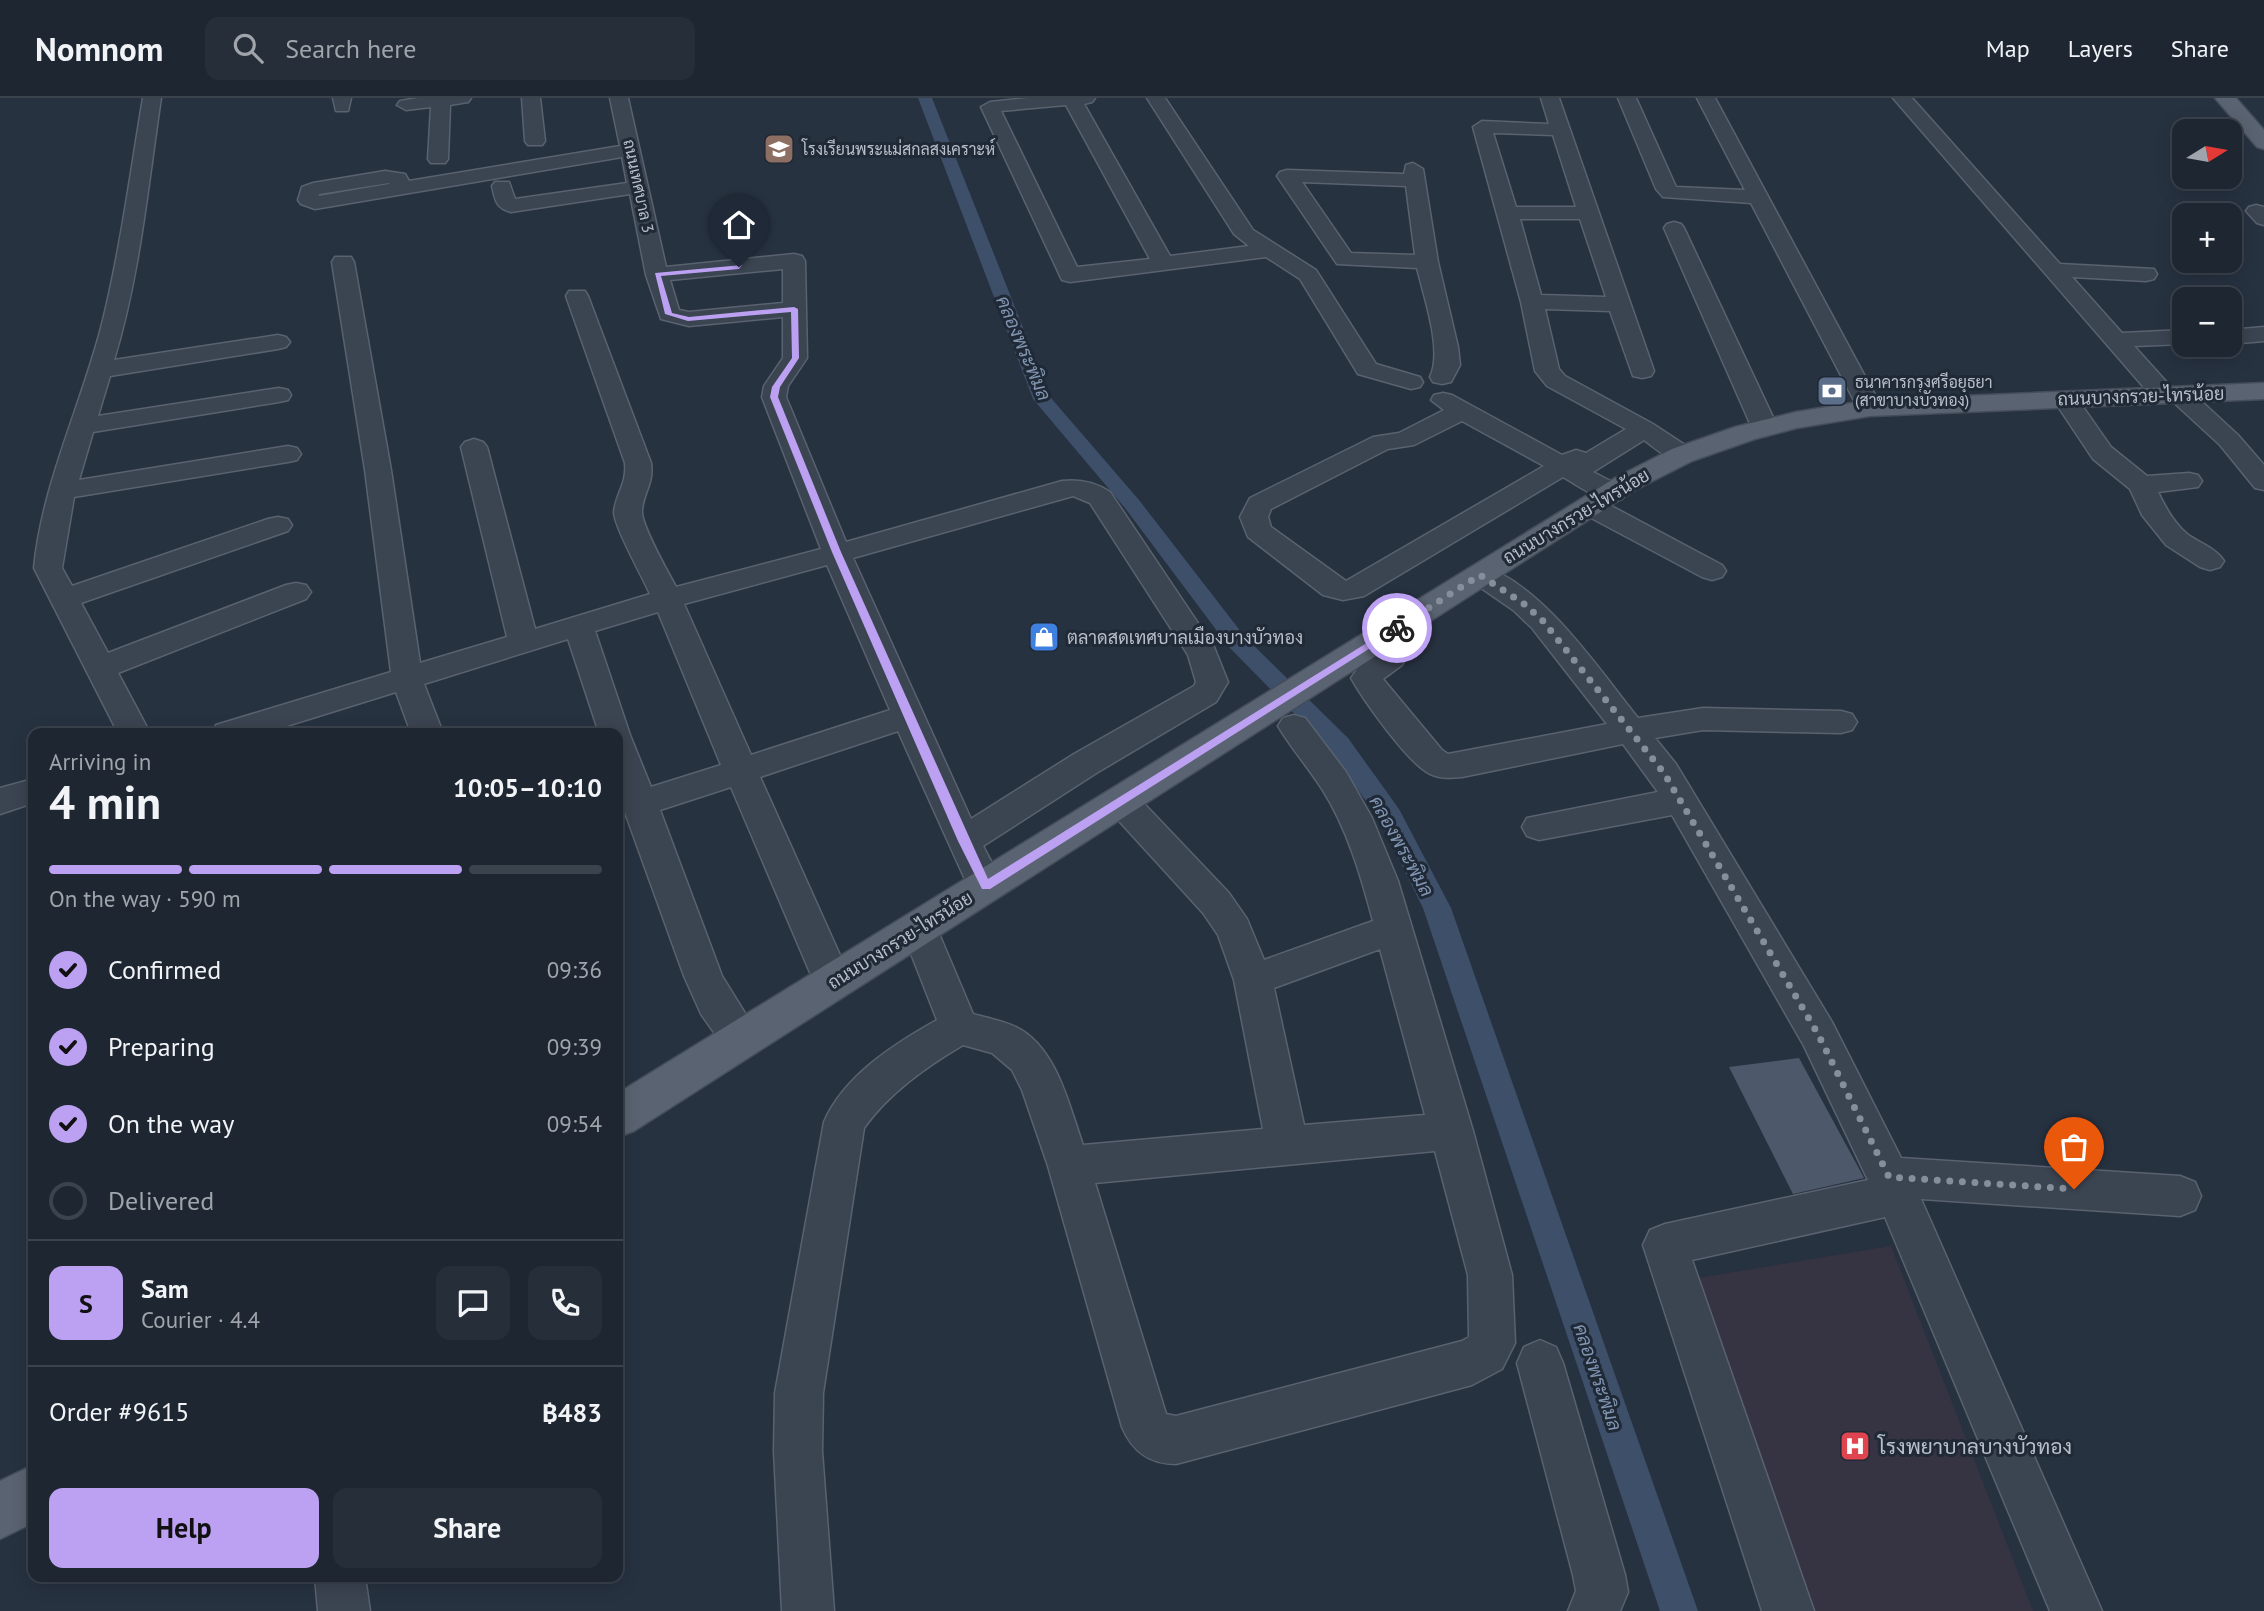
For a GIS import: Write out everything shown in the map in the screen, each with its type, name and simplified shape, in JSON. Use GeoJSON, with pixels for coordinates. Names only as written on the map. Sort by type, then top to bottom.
{"type":"FeatureCollection","features":[{"type":"Feature","properties":{"kind":"main road"},"geometry":{"type":"LineString","coordinates":[[2225,98],[2264,143]]}},
{"type":"Feature","properties":{"kind":"main road"},"geometry":{"type":"LineString","coordinates":[[2250,98],[2264,115]]}},
{"type":"Feature","properties":{"kind":"main road","name":"ถนนบางกรวย-ไทรน้อย"},"geometry":{"type":"LineString","coordinates":[[623,1114],[1609,494],[1682,455],[1765,428],[1870,408],[2264,391]]}},
{"type":"Feature","properties":{"kind":"main road"},"geometry":{"type":"LineString","coordinates":[[0,1512],[28,1495]]}},
{"type":"Feature","properties":{"kind":"street"},"geometry":{"type":"LineString","coordinates":[[131,728],[48,568],[50,545],[62,491],[112,329],[152,98]]}},
{"type":"Feature","properties":{"kind":"street"},"geometry":{"type":"LineString","coordinates":[[406,105],[465,98]]}},
{"type":"Feature","properties":{"kind":"street"},"geometry":{"type":"LineString","coordinates":[[531,98],[535,141]]}},
{"type":"Feature","properties":{"kind":"street","name":"ถนนเทศบาล 3"},"geometry":{"type":"LineString","coordinates":[[619,98],[657,275],[669,314],[688,319],[794,309]]}},
{"type":"Feature","properties":{"kind":"street"},"geometry":{"type":"LineString","coordinates":[[1156,98],[1245,234],[1308,275],[1367,369],[1410,382],[1416,393],[1449,394],[1575,465],[1609,494],[1712,571]]}},
{"type":"Feature","properties":{"kind":"street"},"geometry":{"type":"LineString","coordinates":[[1550,98],[1617,304],[1642,370]]}},
{"type":"Feature","properties":{"kind":"street"},"geometry":{"type":"LineString","coordinates":[[1627,98],[1670,193],[1757,197]]}},
{"type":"Feature","properties":{"kind":"street"},"geometry":{"type":"LineString","coordinates":[[1706,98],[1870,408]]}},
{"type":"Feature","properties":{"kind":"street"},"geometry":{"type":"LineString","coordinates":[[1902,98],[2115,340],[2170,394],[2229,440],[2264,482]]}},
{"type":"Feature","properties":{"kind":"street"},"geometry":{"type":"LineString","coordinates":[[438,159],[441,99]]}},
{"type":"Feature","properties":{"kind":"street"},"geometry":{"type":"LineString","coordinates":[[1163,263],[1079,99],[990,107],[1070,275],[1270,250]]}},
{"type":"Feature","properties":{"kind":"street"},"geometry":{"type":"LineString","coordinates":[[1477,108],[1532,302],[1547,371],[1556,381],[1643,429],[1682,455]]}},
{"type":"Feature","properties":{"kind":"street"},"geometry":{"type":"LineString","coordinates":[[1482,127],[1561,130]]}},
{"type":"Feature","properties":{"kind":"street"},"geometry":{"type":"LineString","coordinates":[[400,189],[630,150]]}},
{"type":"Feature","properties":{"kind":"street"},"geometry":{"type":"LineString","coordinates":[[1345,259],[1287,176],[1335,178],[1414,174],[1427,262],[1446,347],[1449,394],[1405,440],[1398,452],[1326,479],[1276,515],[1254,517],[1263,537],[1333,588],[1343,591],[1354,589],[1643,429]]}},
{"type":"Feature","properties":{"kind":"street"},"geometry":{"type":"LineString","coordinates":[[1335,178],[1345,259]]}},
{"type":"Feature","properties":{"kind":"street"},"geometry":{"type":"LineString","coordinates":[[502,186],[506,204],[511,206],[639,187]]}},
{"type":"Feature","properties":{"kind":"street"},"geometry":{"type":"LineString","coordinates":[[2264,209],[2256,211],[2264,219]]}},
{"type":"Feature","properties":{"kind":"street"},"geometry":{"type":"LineString","coordinates":[[1508,213],[1587,213]]}},
{"type":"Feature","properties":{"kind":"street"},"geometry":{"type":"LineString","coordinates":[[1674,228],[1765,428]]}},
{"type":"Feature","properties":{"kind":"street"},"geometry":{"type":"LineString","coordinates":[[1345,259],[1427,262]]}},
{"type":"Feature","properties":{"kind":"street"},"geometry":{"type":"LineString","coordinates":[[657,275],[794,261],[796,358],[782,377],[774,397],[836,552],[963,841],[986,886]]}},
{"type":"Feature","properties":{"kind":"street"},"geometry":{"type":"LineString","coordinates":[[343,262],[378,470],[407,678],[426,728]]}},
{"type":"Feature","properties":{"kind":"street"},"geometry":{"type":"LineString","coordinates":[[2053,270],[2146,274]]}},
{"type":"Feature","properties":{"kind":"street"},"geometry":{"type":"LineString","coordinates":[[577,296],[638,463],[641,478],[639,489],[630,499],[628,517],[695,659],[833,982]]}},
{"type":"Feature","properties":{"kind":"street"},"geometry":{"type":"LineString","coordinates":[[1532,302],[1617,304]]}},
{"type":"Feature","properties":{"kind":"street"},"geometry":{"type":"LineString","coordinates":[[2242,336],[2264,334]]}},
{"type":"Feature","properties":{"kind":"street"},"geometry":{"type":"LineString","coordinates":[[2115,340],[2172,338]]}},
{"type":"Feature","properties":{"kind":"street"},"geometry":{"type":"LineString","coordinates":[[99,370],[278,342]]}},
{"type":"Feature","properties":{"kind":"street"},"geometry":{"type":"LineString","coordinates":[[84,426],[279,395]]}},
{"type":"Feature","properties":{"kind":"street"},"geometry":{"type":"LineString","coordinates":[[2065,398],[2102,453],[2141,485],[2156,515],[2176,539],[2210,561]]}},
{"type":"Feature","properties":{"kind":"street"},"geometry":{"type":"LineString","coordinates":[[474,447],[524,643]]}},
{"type":"Feature","properties":{"kind":"street"},"geometry":{"type":"LineString","coordinates":[[62,491],[288,454]]}},
{"type":"Feature","properties":{"kind":"street"},"geometry":{"type":"LineString","coordinates":[[2141,485],[2189,481]]}},
{"type":"Feature","properties":{"kind":"street"},"geometry":{"type":"LineString","coordinates":[[243,728],[667,599],[1062,489],[1078,487],[1090,491],[1100,498],[1203,654],[1212,682],[1205,694],[1086,763],[963,841]]}},
{"type":"Feature","properties":{"kind":"street"},"geometry":{"type":"LineString","coordinates":[[63,599],[278,524]]}},
{"type":"Feature","properties":{"kind":"street"},"geometry":{"type":"LineString","coordinates":[[1480,575],[1523,603],[1543,621],[1664,773],[1818,1034],[1893,1185],[2076,1611]]}},
{"type":"Feature","properties":{"kind":"street"},"geometry":{"type":"LineString","coordinates":[[100,668],[296,592]]}},
{"type":"Feature","properties":{"kind":"street"},"geometry":{"type":"LineString","coordinates":[[579,627],[613,728]]}},
{"type":"Feature","properties":{"kind":"street"},"geometry":{"type":"LineString","coordinates":[[1388,634],[1394,652],[1392,659],[1371,672],[1367,678],[1430,758],[1443,765],[1462,765],[1703,719],[1841,722]]}},
{"type":"Feature","properties":{"kind":"street"},"geometry":{"type":"LineString","coordinates":[[639,804],[908,716]]}},
{"type":"Feature","properties":{"kind":"street"},"geometry":{"type":"LineString","coordinates":[[808,1611],[797,1451],[799,1393],[844,1122],[854,1106],[921,1049],[959,1027],[1004,1040],[1026,1058],[1041,1085],[1069,1166],[1146,1427],[1154,1436],[1166,1441],[1176,1440],[1472,1362],[1486,1353],[1492,1343],[1490,1275],[1452,1131],[1380,881],[1355,818],[1334,782],[1294,726]]}},
{"type":"Feature","properties":{"kind":"street"},"geometry":{"type":"LineString","coordinates":[[623,757],[703,976],[715,1002],[741,1039]]}},
{"type":"Feature","properties":{"kind":"street"},"geometry":{"type":"LineString","coordinates":[[0,801],[28,793]]}},
{"type":"Feature","properties":{"kind":"street"},"geometry":{"type":"LineString","coordinates":[[1539,827],[1679,801]]}},
{"type":"Feature","properties":{"kind":"street"},"geometry":{"type":"LineString","coordinates":[[1121,802],[1216,903],[1234,930],[1253,980],[1287,1145]]}},
{"type":"Feature","properties":{"kind":"street"},"geometry":{"type":"LineString","coordinates":[[919,928],[959,1027]]}},
{"type":"Feature","properties":{"kind":"street"},"geometry":{"type":"LineString","coordinates":[[1253,980],[1395,928]]}},
{"type":"Feature","properties":{"kind":"street"},"geometry":{"type":"LineString","coordinates":[[1069,1166],[1452,1131]]}},
{"type":"Feature","properties":{"kind":"street"},"geometry":{"type":"LineString","coordinates":[[1788,1611],[1665,1245],[1893,1185],[2180,1196]]}},
{"type":"Feature","properties":{"kind":"street"},"geometry":{"type":"LineString","coordinates":[[1540,1363],[1602,1592],[1594,1611]]}},
{"type":"Feature","properties":{"kind":"street"},"geometry":{"type":"LineString","coordinates":[[341,1582],[344,1611]]}},
{"type":"Feature","properties":{"kind":"shaded area","name":"โรงพยาบาลบางบัวทอง"},"geometry":{"type":"Polygon","coordinates":[[[1891,1246],[2033,1611],[1804,1611],[1680,1281],[1891,1246]]]}},
{"type":"Feature","properties":{"kind":"building"},"geometry":{"type":"Polygon","coordinates":[[[1799,1058],[1864,1178],[1793,1194],[1729,1067],[1799,1058]]]}},
{"type":"Feature","properties":{"kind":"waterway","name":"คลองพระพิมล"},"geometry":{"type":"LineString","coordinates":[[925,98],[1042,399],[1132,504],[1237,642],[1339,744],[1390,816],[1437,908],[1679,1611]]}},
{"type":"Feature","properties":{"kind":"way so far"},"geometry":{"type":"LineString","coordinates":[[1397,628],[1480,575],[1523,603],[1543,621],[1664,773],[1818,1034],[1889,1177],[2074,1189]]}},
{"type":"Feature","properties":{"kind":"place","name":"โรงเรียนพระแม่สกลสงเคราะห์"},"geometry":{"type":"Point","coordinates":[779,149]}},
{"type":"Feature","properties":{"kind":"place","name":"ธนาคารกรุงศรีอยุธยา (สาขาบางบัวทอง)"},"geometry":{"type":"Point","coordinates":[1832,391]}},
{"type":"Feature","properties":{"kind":"place","name":"ตลาดสดเทศบาลเมืองบางบัวทอง"},"geometry":{"type":"Point","coordinates":[1044,637]}},
{"type":"Feature","properties":{"kind":"place","name":"โรงพยาบาลบางบัวทอง"},"geometry":{"type":"Point","coordinates":[1855,1446]}},
{"type":"Feature","properties":{"kind":"route"},"geometry":{"type":"LineString","coordinates":[[739,267],[657,275],[669,314],[688,319],[794,309],[796,358],[776,387],[774,397],[836,552],[963,841],[986,886],[1397,628]]}}]}
